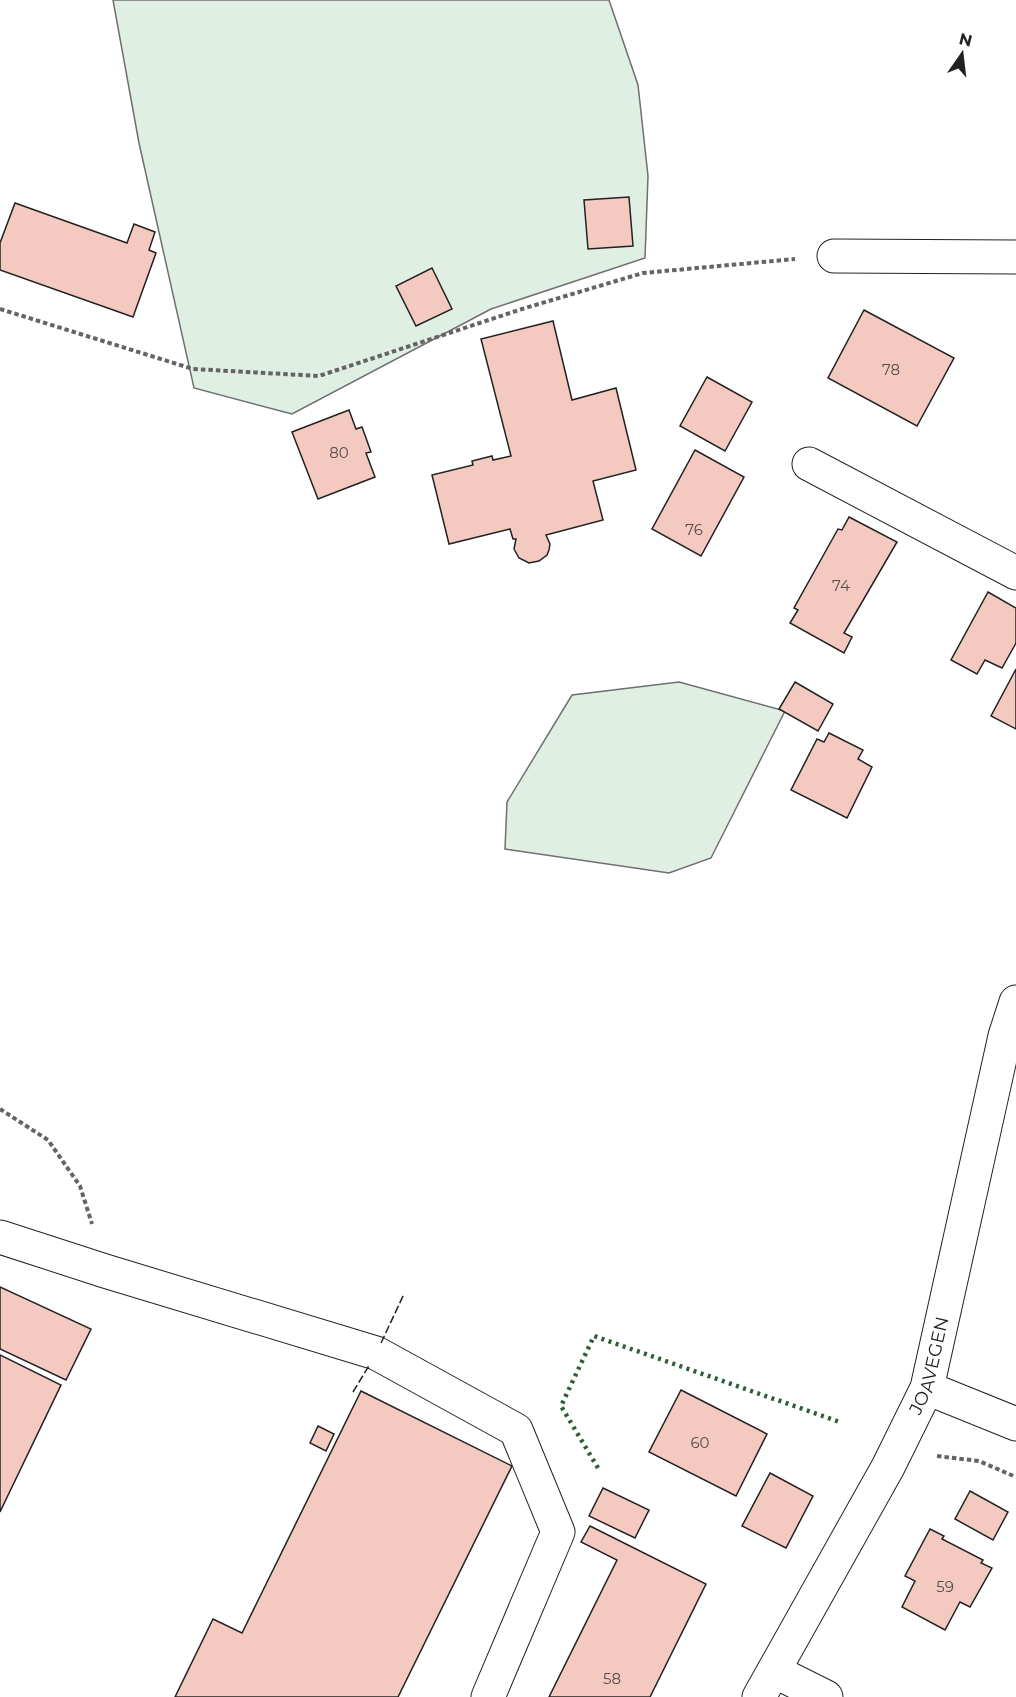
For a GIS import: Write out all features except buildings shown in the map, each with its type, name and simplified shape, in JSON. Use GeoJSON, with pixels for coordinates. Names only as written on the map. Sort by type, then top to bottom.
{"type":"FeatureCollection","features":[{"type":"Feature","properties":{"kind":"street"},"geometry":{"type":"LineString","coordinates":[[834,256],[1016,257]]}},
{"type":"Feature","properties":{"kind":"street"},"geometry":{"type":"LineString","coordinates":[[809,464],[1016,573]]}},
{"type":"Feature","properties":{"kind":"street","name":"JOAVEGEN"},"geometry":{"type":"LineString","coordinates":[[767,1684],[888,1467],[927,1388],[1005,1036],[1016,1002]]}},
{"type":"Feature","properties":{"kind":"street"},"geometry":{"type":"LineString","coordinates":[[0,1237],[376,1353],[516,1430],[558,1532],[488,1697]]}},
{"type":"Feature","properties":{"kind":"street"},"geometry":{"type":"LineString","coordinates":[[927,1388],[1016,1424]]}},
{"type":"Feature","properties":{"kind":"street"},"geometry":{"type":"LineString","coordinates":[[767,1684],[826,1697]]}},
{"type":"Feature","properties":{"kind":"path"},"geometry":{"type":"LineString","coordinates":[[0,309],[193,369],[319,376],[642,273],[834,256]]}},
{"type":"Feature","properties":{"kind":"path"},"geometry":{"type":"LineString","coordinates":[[0,1109],[48,1140],[80,1186],[105,1271]]}},
{"type":"Feature","properties":{"kind":"green space"},"geometry":{"type":"Polygon","coordinates":[[[113,0],[609,0],[638,85],[648,176],[645,258],[491,309],[292,414],[194,388],[139,143],[113,0]]]}},
{"type":"Feature","properties":{"kind":"green space"},"geometry":{"type":"Polygon","coordinates":[[[679,682],[785,711],[711,858],[669,873],[505,849],[507,802],[572,695],[679,682]]]}},
{"type":"Feature","properties":{"kind":"hedge"},"geometry":{"type":"LineString","coordinates":[[598,1468],[561,1406],[594,1336],[840,1422]]}},
{"type":"Feature","properties":{"kind":"fence"},"geometry":{"type":"LineString","coordinates":[[381,1343],[404,1294]]}},
{"type":"Feature","properties":{"kind":"fence"},"geometry":{"type":"LineString","coordinates":[[353,1392],[370,1364]]}}]}
